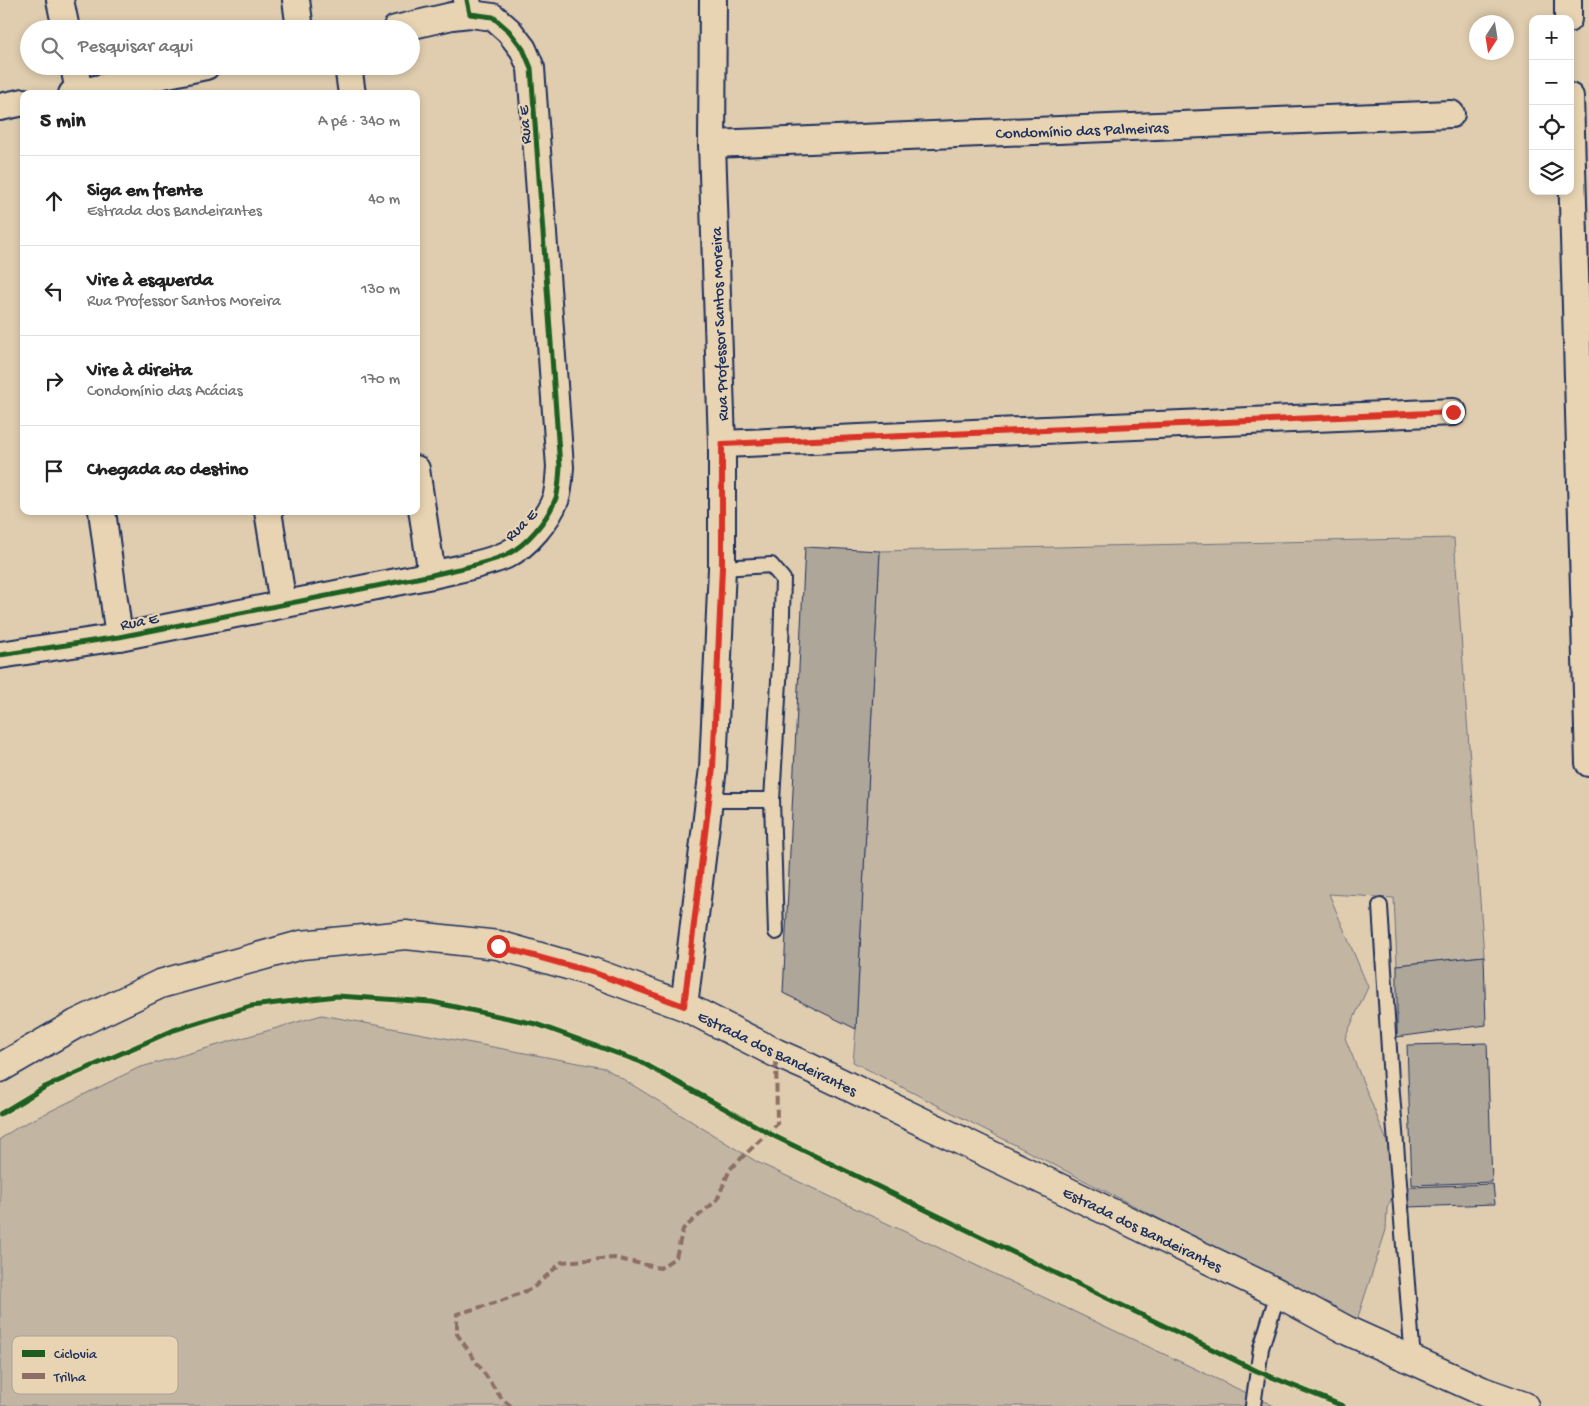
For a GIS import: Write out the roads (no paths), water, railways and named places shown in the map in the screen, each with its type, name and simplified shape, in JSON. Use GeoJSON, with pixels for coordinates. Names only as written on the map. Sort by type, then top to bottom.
{"type":"FeatureCollection","features":[{"type":"Feature","properties":{"kind":"main road","name":"Estrada dos Bandeirantes"},"geometry":{"type":"LineString","coordinates":[[0,1068],[76,1024],[160,984],[301,944],[406,935],[498,946],[592,972],[684,1006],[776,1053],[834,1079],[1278,1293],[1348,1331],[1482,1391],[1524,1406]]}},
{"type":"Feature","properties":{"kind":"street"},"geometry":{"type":"LineString","coordinates":[[60,0],[64,20]]}},
{"type":"Feature","properties":{"kind":"street"},"geometry":{"type":"LineString","coordinates":[[296,0],[299,20]]}},
{"type":"Feature","properties":{"kind":"street","name":"Rua Professor Santos Moreira"},"geometry":{"type":"LineString","coordinates":[[684,1006],[713,768],[722,568],[722,444],[712,144],[713,0]]}},
{"type":"Feature","properties":{"kind":"street"},"geometry":{"type":"LineString","coordinates":[[1568,0],[1568,15]]}},
{"type":"Feature","properties":{"kind":"street","name":"Rua E"},"geometry":{"type":"LineString","coordinates":[[0,655],[119,637],[432,575],[478,564],[507,554],[525,541],[545,521],[557,496],[560,467],[531,68],[523,49],[493,17],[468,7],[452,16],[420,23]]}},
{"type":"Feature","properties":{"kind":"street"},"geometry":{"type":"LineString","coordinates":[[75,75],[76,90]]}},
{"type":"Feature","properties":{"kind":"street"},"geometry":{"type":"LineString","coordinates":[[349,75],[351,90]]}},
{"type":"Feature","properties":{"kind":"street"},"geometry":{"type":"LineString","coordinates":[[98,90],[192,77]]}},
{"type":"Feature","properties":{"kind":"street"},"geometry":{"type":"LineString","coordinates":[[0,107],[20,103]]}},
{"type":"Feature","properties":{"kind":"street"},"geometry":{"type":"LineString","coordinates":[[1570,105],[1589,763]]}},
{"type":"Feature","properties":{"kind":"street","name":"Condomínio das Palmeiras"},"geometry":{"type":"LineString","coordinates":[[712,144],[1451,114]]}},
{"type":"Feature","properties":{"kind":"street"},"geometry":{"type":"LineString","coordinates":[[722,444],[1453,412]]}},
{"type":"Feature","properties":{"kind":"street"},"geometry":{"type":"LineString","coordinates":[[420,496],[432,575]]}},
{"type":"Feature","properties":{"kind":"street"},"geometry":{"type":"LineString","coordinates":[[103,515],[119,637]]}},
{"type":"Feature","properties":{"kind":"street"},"geometry":{"type":"LineString","coordinates":[[269,515],[283,604]]}},
{"type":"Feature","properties":{"kind":"lane"},"geometry":{"type":"LineString","coordinates":[[722,568],[770,565],[783,579],[772,800],[776,932]]}},
{"type":"Feature","properties":{"kind":"lane"},"geometry":{"type":"LineString","coordinates":[[709,800],[772,800]]}},
{"type":"Feature","properties":{"kind":"lane"},"geometry":{"type":"LineString","coordinates":[[1380,906],[1391,1081],[1413,1360]]}},
{"type":"Feature","properties":{"kind":"lane"},"geometry":{"type":"LineString","coordinates":[[1253,1406],[1260,1348],[1278,1293]]}}]}
